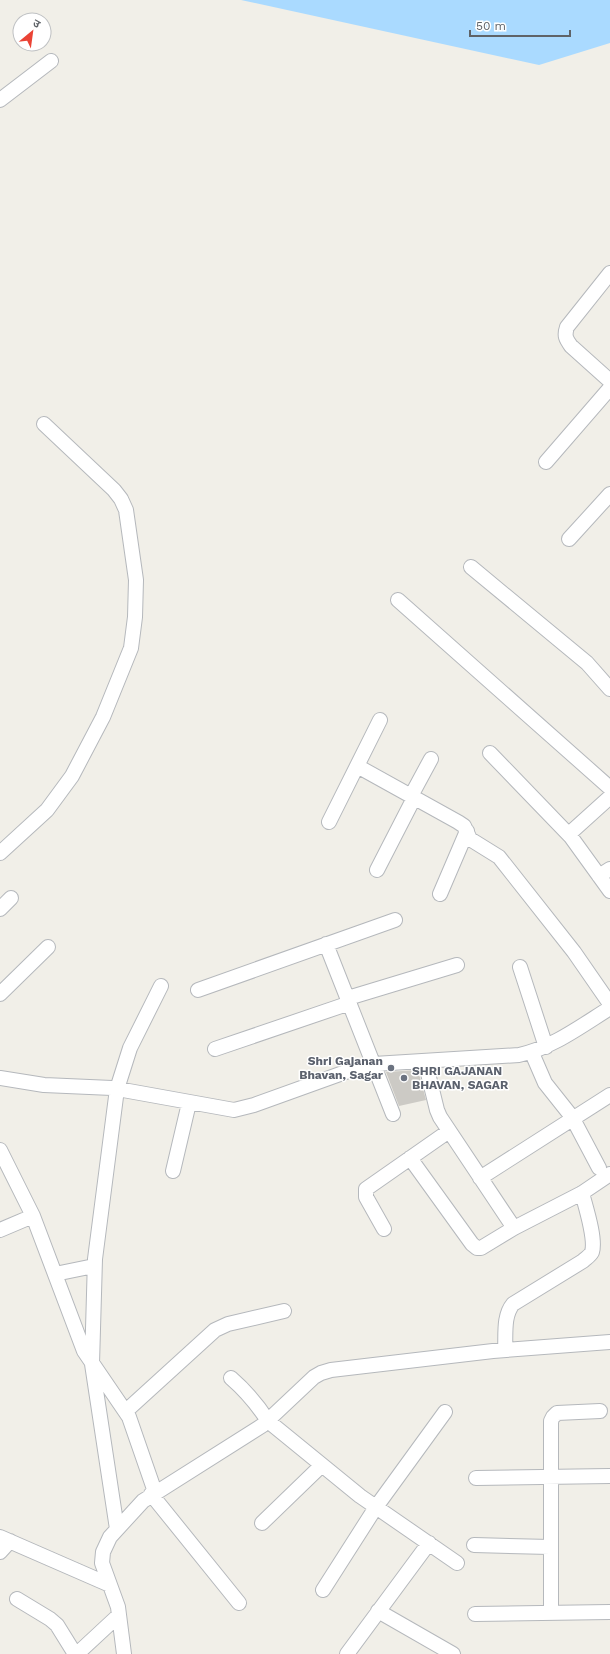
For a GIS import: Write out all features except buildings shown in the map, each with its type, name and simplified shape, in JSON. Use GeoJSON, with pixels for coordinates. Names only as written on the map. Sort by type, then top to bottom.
{"type":"FeatureCollection","features":[{"type":"Feature","properties":{"kind":"street"},"geometry":{"type":"LineString","coordinates":[[3,92],[51,61]]}},
{"type":"Feature","properties":{"kind":"street"},"geometry":{"type":"LineString","coordinates":[[610,273],[567,327],[565,334],[567,340],[572,346],[610,381]]}},
{"type":"Feature","properties":{"kind":"street"},"geometry":{"type":"LineString","coordinates":[[546,462],[610,388]]}},
{"type":"Feature","properties":{"kind":"street"},"geometry":{"type":"LineString","coordinates":[[0,853],[46,810],[72,776],[103,718],[131,648],[135,617],[136,580],[126,510],[121,499],[114,490],[44,424]]}},
{"type":"Feature","properties":{"kind":"street"},"geometry":{"type":"LineString","coordinates":[[569,539],[610,494]]}},
{"type":"Feature","properties":{"kind":"street"},"geometry":{"type":"LineString","coordinates":[[471,567],[587,663],[610,688]]}},
{"type":"Feature","properties":{"kind":"street"},"geometry":{"type":"LineString","coordinates":[[398,600],[610,788]]}},
{"type":"Feature","properties":{"kind":"street"},"geometry":{"type":"LineString","coordinates":[[329,822],[380,720]]}},
{"type":"Feature","properties":{"kind":"street"},"geometry":{"type":"LineString","coordinates":[[490,753],[605,872],[610,891]]}},
{"type":"Feature","properties":{"kind":"street"},"geometry":{"type":"LineString","coordinates":[[377,870],[431,759]]}},
{"type":"Feature","properties":{"kind":"street"},"geometry":{"type":"LineString","coordinates":[[357,766],[458,822],[467,831],[470,839],[500,857],[574,952],[610,1004]]}},
{"type":"Feature","properties":{"kind":"street"},"geometry":{"type":"LineString","coordinates":[[569,834],[610,797]]}},
{"type":"Feature","properties":{"kind":"street"},"geometry":{"type":"LineString","coordinates":[[440,894],[467,831]]}},
{"type":"Feature","properties":{"kind":"street"},"geometry":{"type":"LineString","coordinates":[[0,909],[11,898]]}},
{"type":"Feature","properties":{"kind":"street"},"geometry":{"type":"LineString","coordinates":[[198,990],[394,920]]}},
{"type":"Feature","properties":{"kind":"street"},"geometry":{"type":"LineString","coordinates":[[326,944],[374,1064],[392,1114]]}},
{"type":"Feature","properties":{"kind":"street"},"geometry":{"type":"LineString","coordinates":[[0,994],[48,947]]}},
{"type":"Feature","properties":{"kind":"street"},"geometry":{"type":"LineString","coordinates":[[215,1049],[349,1000],[457,965]]}},
{"type":"Feature","properties":{"kind":"street"},"geometry":{"type":"LineString","coordinates":[[520,967],[546,1047]]}},
{"type":"Feature","properties":{"kind":"street"},"geometry":{"type":"LineString","coordinates":[[117,1529],[92,1364],[94,1266],[117,1089],[130,1048],[161,986]]}},
{"type":"Feature","properties":{"kind":"street"},"geometry":{"type":"LineString","coordinates":[[0,1078],[44,1085],[117,1089],[223,1109],[244,1109],[354,1069],[374,1064],[525,1054],[546,1047],[610,1008]]}},
{"type":"Feature","properties":{"kind":"street"},"geometry":{"type":"LineString","coordinates":[[410,1158],[474,1246],[481,1248],[514,1228],[582,1193],[601,1176],[545,1083],[525,1054]]}},
{"type":"Feature","properties":{"kind":"street"},"geometry":{"type":"LineString","coordinates":[[425,1061],[437,1110],[449,1131],[514,1228]]}},
{"type":"Feature","properties":{"kind":"street"},"geometry":{"type":"LineString","coordinates":[[480,1178],[610,1095]]}},
{"type":"Feature","properties":{"kind":"street"},"geometry":{"type":"LineString","coordinates":[[173,1171],[189,1103]]}},
{"type":"Feature","properties":{"kind":"street"},"geometry":{"type":"LineString","coordinates":[[384,1229],[366,1197],[366,1189],[449,1131]]}},
{"type":"Feature","properties":{"kind":"street"},"geometry":{"type":"LineString","coordinates":[[0,1150],[33,1216],[81,1343],[92,1364],[126,1411],[132,1423],[153,1493],[239,1603]]}},
{"type":"Feature","properties":{"kind":"street"},"geometry":{"type":"LineString","coordinates":[[506,1350],[508,1309],[513,1304],[589,1256],[592,1251],[592,1240],[582,1193]]}},
{"type":"Feature","properties":{"kind":"street"},"geometry":{"type":"LineString","coordinates":[[0,1230],[33,1216]]}},
{"type":"Feature","properties":{"kind":"street"},"geometry":{"type":"LineString","coordinates":[[55,1274],[94,1266]]}},
{"type":"Feature","properties":{"kind":"street"},"geometry":{"type":"LineString","coordinates":[[126,1411],[215,1330],[228,1324],[284,1310]]}},
{"type":"Feature","properties":{"kind":"street"},"geometry":{"type":"LineString","coordinates":[[124,1654],[118,1607],[102,1563],[106,1543],[134,1509],[153,1493],[257,1429],[268,1421],[314,1377],[331,1370],[506,1350],[610,1342]]}},
{"type":"Feature","properties":{"kind":"street"},"geometry":{"type":"LineString","coordinates":[[231,1378],[245,1389],[258,1404],[268,1421],[376,1507],[457,1563]]}},
{"type":"Feature","properties":{"kind":"street"},"geometry":{"type":"LineString","coordinates":[[551,1613],[550,1427],[553,1417],[557,1413],[600,1411]]}},
{"type":"Feature","properties":{"kind":"street"},"geometry":{"type":"LineString","coordinates":[[323,1590],[376,1507],[445,1412]]}},
{"type":"Feature","properties":{"kind":"street"},"geometry":{"type":"LineString","coordinates":[[262,1523],[322,1464]]}},
{"type":"Feature","properties":{"kind":"street"},"geometry":{"type":"LineString","coordinates":[[476,1478],[610,1476]]}},
{"type":"Feature","properties":{"kind":"street"},"geometry":{"type":"LineString","coordinates":[[0,1552],[5,1539],[110,1585]]}},
{"type":"Feature","properties":{"kind":"street"},"geometry":{"type":"LineString","coordinates":[[347,1654],[429,1543]]}},
{"type":"Feature","properties":{"kind":"street"},"geometry":{"type":"LineString","coordinates":[[474,1545],[550,1547]]}},
{"type":"Feature","properties":{"kind":"street"},"geometry":{"type":"LineString","coordinates":[[17,1599],[50,1619],[57,1625],[76,1654],[119,1615]]}},
{"type":"Feature","properties":{"kind":"street"},"geometry":{"type":"LineString","coordinates":[[378,1611],[453,1654]]}},
{"type":"Feature","properties":{"kind":"street"},"geometry":{"type":"LineString","coordinates":[[475,1614],[610,1612]]}},
{"type":"Feature","properties":{"kind":"water"},"geometry":{"type":"Polygon","coordinates":[[[241,0],[610,0],[610,43],[539,65],[241,0]]]}},
{"type":"Feature","properties":{"kind":"place","name":"Shri Gajanan Bhavan, Sagar"},"geometry":{"type":"Point","coordinates":[391,1068]}},
{"type":"Feature","properties":{"kind":"place","name":"SHRI GAJANAN BHAVAN, SAGAR"},"geometry":{"type":"Point","coordinates":[404,1078]}}]}
